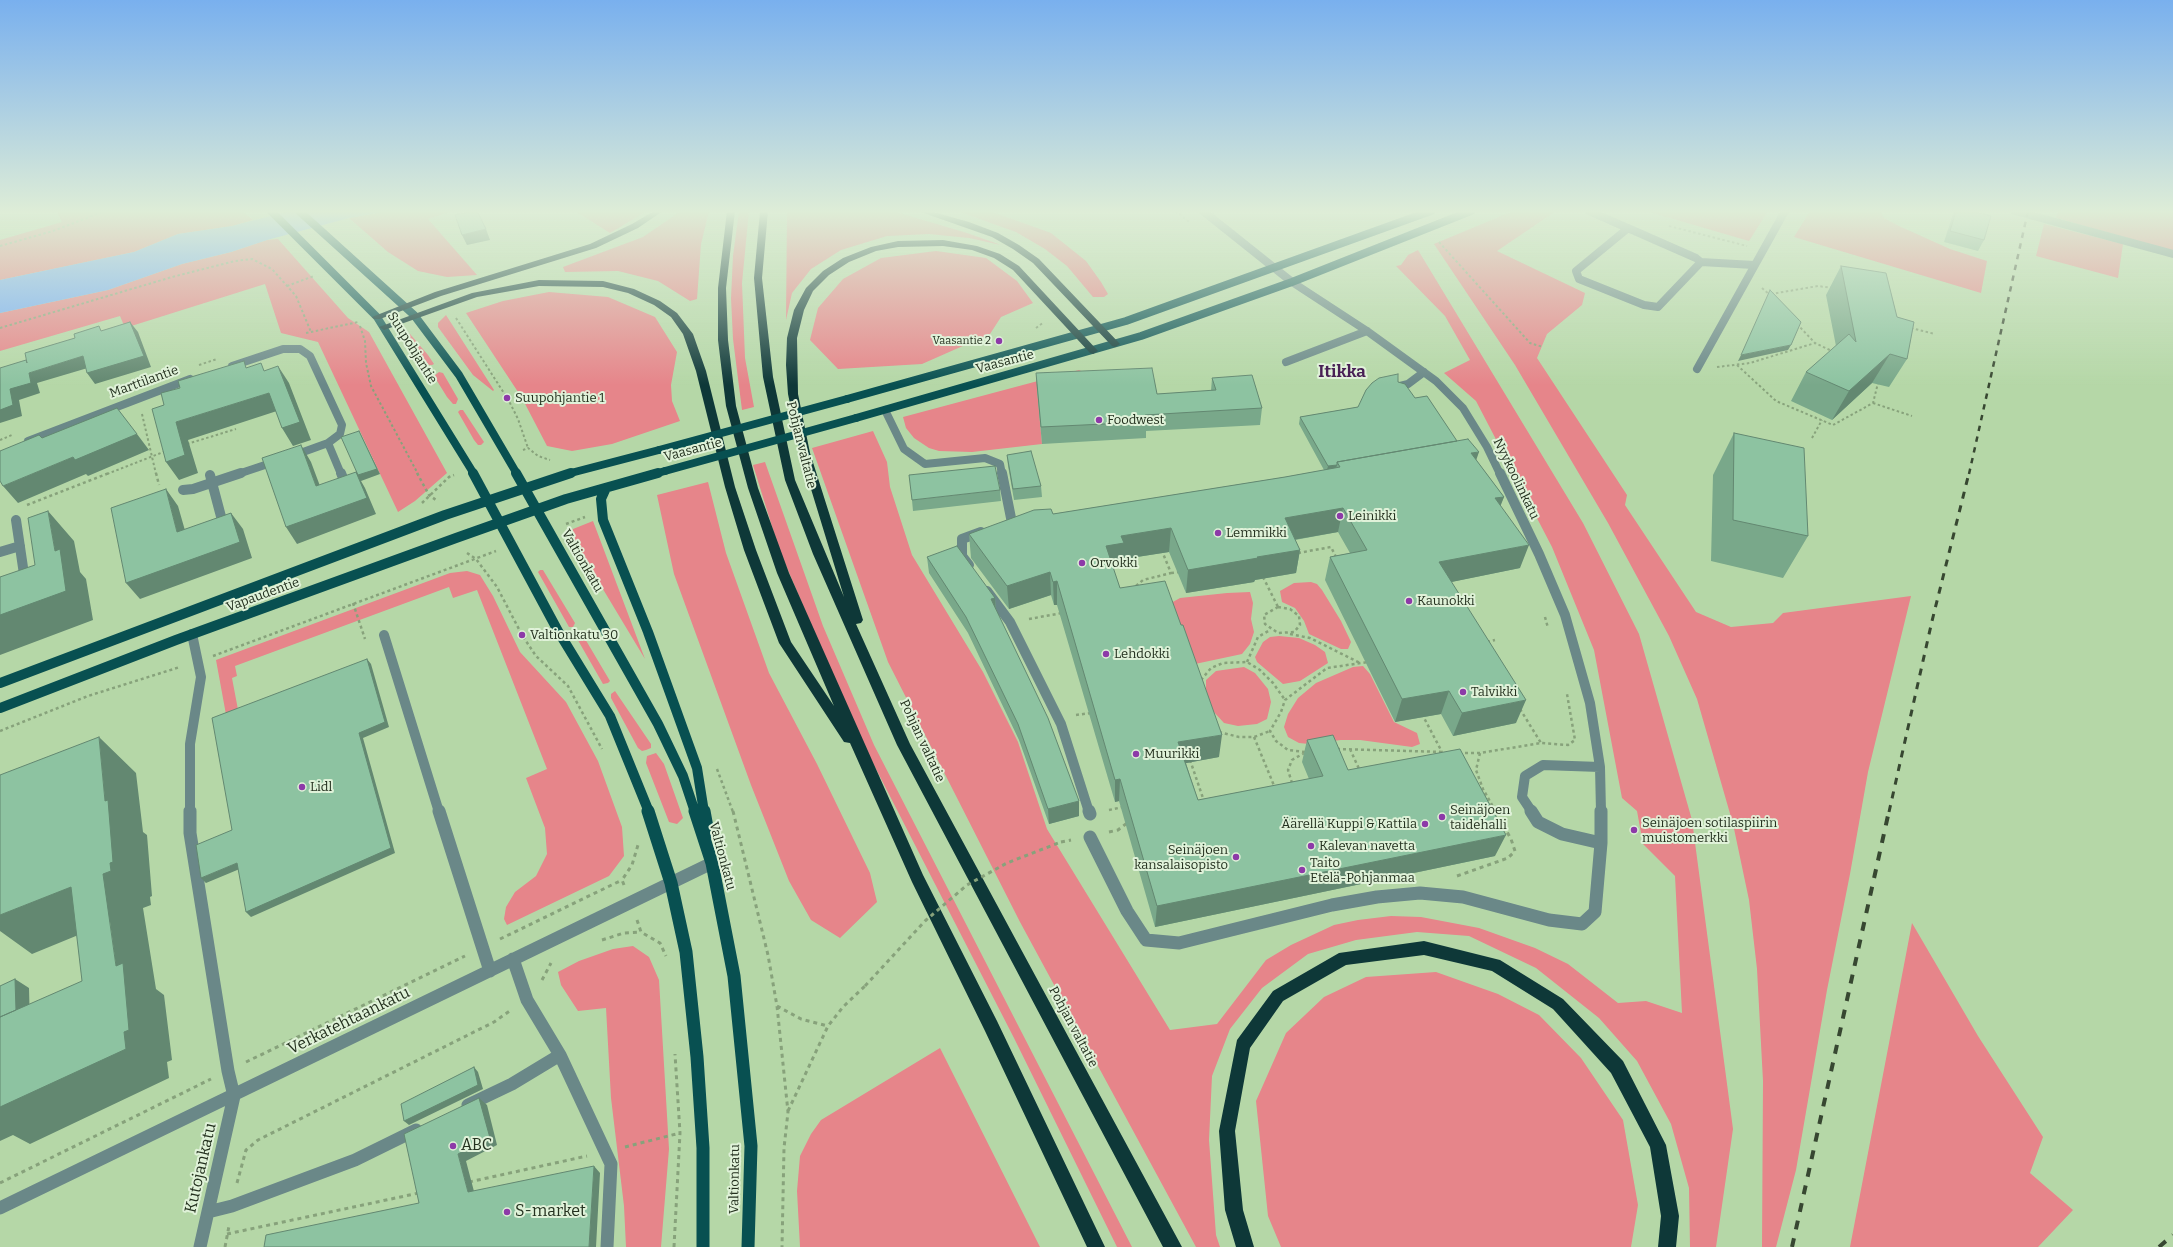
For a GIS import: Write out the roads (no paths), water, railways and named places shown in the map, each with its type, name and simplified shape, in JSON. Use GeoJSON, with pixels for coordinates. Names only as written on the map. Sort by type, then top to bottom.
{"type":"FeatureCollection","features":[{"type":"Feature","properties":{"kind":"highway"},"geometry":{"type":"LineString","coordinates":[[377,317],[405,306],[520,269]]}},
{"type":"Feature","properties":{"kind":"highway"},"geometry":{"type":"LineString","coordinates":[[724,269],[722,288],[723,340],[731,406],[753,488],[783,573],[864,762],[917,878],[991,1026],[1096,1247]]}},
{"type":"Feature","properties":{"kind":"highway","name":"Pohjan valtatie"},"geometry":{"type":"LineString","coordinates":[[759,269],[758,278],[768,377],[790,480],[819,554],[904,744],[937,809],[1173,1247]]}},
{"type":"Feature","properties":{"kind":"highway"},"geometry":{"type":"LineString","coordinates":[[832,269],[809,290],[799,310],[792,338],[791,365],[793,394],[805,453],[870,666]]}},
{"type":"Feature","properties":{"kind":"highway"},"geometry":{"type":"LineString","coordinates":[[1017,269],[1079,334],[1093,351]]}},
{"type":"Feature","properties":{"kind":"highway"},"geometry":{"type":"LineString","coordinates":[[1044,269],[1115,344]]}},
{"type":"Feature","properties":{"kind":"highway"},"geometry":{"type":"LineString","coordinates":[[384,327],[414,315],[475,295],[539,283],[570,282],[603,284],[631,291],[658,303],[674,315],[688,334],[698,364],[730,487],[750,550],[785,644],[864,762]]}},
{"type":"Feature","properties":{"kind":"highway"},"geometry":{"type":"LineString","coordinates":[[1245,1247],[1234,1210],[1227,1131],[1243,1045],[1278,996],[1344,958],[1424,948],[1495,966],[1558,1004],[1617,1067],[1658,1145],[1670,1216],[1667,1247]]}},
{"type":"Feature","properties":{"kind":"main road","name":"Suupohjantie"},"geometry":{"type":"LineString","coordinates":[[330,269],[377,317],[384,327],[471,469],[499,523]]}},
{"type":"Feature","properties":{"kind":"main road","name":"Suupohjantie"},"geometry":{"type":"LineString","coordinates":[[363,269],[414,315],[459,375],[507,456],[536,510]]}},
{"type":"Feature","properties":{"kind":"main road","name":"Vaasantie"},"geometry":{"type":"LineString","coordinates":[[524,488],[556,477],[847,399],[1126,321],[1268,269]]}},
{"type":"Feature","properties":{"kind":"main road","name":"Vaasantie"},"geometry":{"type":"LineString","coordinates":[[536,510],[665,471],[1093,351],[1292,282],[1324,269]]}},
{"type":"Feature","properties":{"kind":"main road","name":"Vapaudentie"},"geometry":{"type":"LineString","coordinates":[[0,683],[444,515],[524,488]]}},
{"type":"Feature","properties":{"kind":"main road"},"geometry":{"type":"LineString","coordinates":[[606,488],[601,499],[603,520],[648,632],[697,768],[712,863]]}},
{"type":"Feature","properties":{"kind":"main road","name":"Vapaudentie"},"geometry":{"type":"LineString","coordinates":[[0,708],[192,634],[536,510]]}},
{"type":"Feature","properties":{"kind":"main road","name":"Valtionkatu"},"geometry":{"type":"LineString","coordinates":[[536,510],[658,724],[683,776],[712,863],[734,976],[750,1138],[748,1247]]}},
{"type":"Feature","properties":{"kind":"main road"},"geometry":{"type":"LineString","coordinates":[[499,523],[558,631],[610,716],[652,820],[671,883],[686,952],[697,1057],[703,1148],[703,1247]]}},
{"type":"Feature","properties":{"kind":"street","name":"Nyykoolinkatu"},"geometry":{"type":"LineString","coordinates":[[1090,837],[1127,911],[1146,940],[1179,943],[1332,906],[1377,897],[1420,893],[1464,897],[1549,920],[1582,924],[1595,912],[1601,842],[1600,767],[1590,703],[1565,615],[1539,554],[1488,452],[1463,408],[1436,381],[1424,372],[1367,331],[1292,282],[1277,269]]}},
{"type":"Feature","properties":{"kind":"street"},"geometry":{"type":"LineString","coordinates":[[1578,269],[1576,271],[1579,279],[1644,305],[1658,307],[1694,269]]}},
{"type":"Feature","properties":{"kind":"street"},"geometry":{"type":"LineString","coordinates":[[1697,369],[1752,269]]}},
{"type":"Feature","properties":{"kind":"street"},"geometry":{"type":"LineString","coordinates":[[1286,362],[1367,331]]}},
{"type":"Feature","properties":{"kind":"street"},"geometry":{"type":"LineString","coordinates":[[183,490],[193,489],[211,479],[282,455],[328,443],[340,434],[342,425],[310,356],[300,349],[283,349],[226,368]]}},
{"type":"Feature","properties":{"kind":"street"},"geometry":{"type":"LineString","coordinates":[[1400,386],[1408,384],[1424,372]]}},
{"type":"Feature","properties":{"kind":"street","name":"Marttilantie"},"geometry":{"type":"LineString","coordinates":[[21,444],[138,398],[198,377]]}},
{"type":"Feature","properties":{"kind":"street"},"geometry":{"type":"LineString","coordinates":[[885,410],[904,449],[925,464],[986,458],[1000,464],[1009,529],[1025,528]]}},
{"type":"Feature","properties":{"kind":"street"},"geometry":{"type":"LineString","coordinates":[[328,443],[347,488]]}},
{"type":"Feature","properties":{"kind":"street"},"geometry":{"type":"LineString","coordinates":[[1478,454],[1488,452]]}},
{"type":"Feature","properties":{"kind":"street"},"geometry":{"type":"LineString","coordinates":[[211,479],[223,524]]}},
{"type":"Feature","properties":{"kind":"street"},"geometry":{"type":"LineString","coordinates":[[16,520],[25,583]]}},
{"type":"Feature","properties":{"kind":"street"},"geometry":{"type":"LineString","coordinates":[[990,531],[975,533],[962,539],[962,556],[1010,622],[1058,719],[1090,814]]}},
{"type":"Feature","properties":{"kind":"street"},"geometry":{"type":"LineString","coordinates":[[0,552],[20,546]]}},
{"type":"Feature","properties":{"kind":"street"},"geometry":{"type":"LineString","coordinates":[[192,634],[201,677],[190,744],[190,834],[228,1071],[234,1096]]}},
{"type":"Feature","properties":{"kind":"street"},"geometry":{"type":"LineString","coordinates":[[384,635],[490,971]]}},
{"type":"Feature","properties":{"kind":"street"},"geometry":{"type":"LineString","coordinates":[[1600,767],[1543,765],[1525,776],[1522,797],[1538,822],[1562,834],[1601,842]]}},
{"type":"Feature","properties":{"kind":"street","name":"Verkatehtaankatu"},"geometry":{"type":"LineString","coordinates":[[0,1208],[234,1096],[712,863]]}},
{"type":"Feature","properties":{"kind":"street"},"geometry":{"type":"LineString","coordinates":[[513,959],[527,1000],[560,1055],[611,1164],[607,1247]]}},
{"type":"Feature","properties":{"kind":"street"},"geometry":{"type":"LineString","coordinates":[[455,1112],[512,1084],[560,1055]]}},
{"type":"Feature","properties":{"kind":"street","name":"Kutojankatu"},"geometry":{"type":"LineString","coordinates":[[200,1247],[234,1096]]}},
{"type":"Feature","properties":{"kind":"street"},"geometry":{"type":"LineString","coordinates":[[208,1212],[232,1206],[355,1160],[426,1125]]}},
{"type":"Feature","properties":{"kind":"water"},"geometry":{"type":"Polygon","coordinates":[[[52,269],[167,269],[108,290],[0,313],[0,280],[52,269]]]}},
{"type":"Feature","properties":{"kind":"railway"},"geometry":{"type":"LineString","coordinates":[[1969,474],[2015,269]]}},
{"type":"Feature","properties":{"kind":"railway"},"geometry":{"type":"LineString","coordinates":[[1889,812],[1932,621],[1969,473]]}},
{"type":"Feature","properties":{"kind":"railway"},"geometry":{"type":"LineString","coordinates":[[1792,1247],[1889,811]]}},
{"type":"Feature","properties":{"kind":"railway"},"geometry":{"type":"LineString","coordinates":[[2159,1247],[2173,1235]]}},
{"type":"Feature","properties":{"kind":"place","name":"Vaasantie 2"},"geometry":{"type":"Point","coordinates":[999,341]}},
{"type":"Feature","properties":{"kind":"place","name":"Suupohjantie 1"},"geometry":{"type":"Point","coordinates":[507,398]}},
{"type":"Feature","properties":{"kind":"place","name":"Foodwest"},"geometry":{"type":"Point","coordinates":[1099,420]}},
{"type":"Feature","properties":{"kind":"place","name":"Leinikki"},"geometry":{"type":"Point","coordinates":[1340,516]}},
{"type":"Feature","properties":{"kind":"place","name":"Lemmikki"},"geometry":{"type":"Point","coordinates":[1218,533]}},
{"type":"Feature","properties":{"kind":"place","name":"Orvokki"},"geometry":{"type":"Point","coordinates":[1082,563]}},
{"type":"Feature","properties":{"kind":"place","name":"Kaunokki"},"geometry":{"type":"Point","coordinates":[1409,601]}},
{"type":"Feature","properties":{"kind":"place","name":"Valtionkatu 30"},"geometry":{"type":"Point","coordinates":[522,635]}},
{"type":"Feature","properties":{"kind":"place","name":"Lehdokki"},"geometry":{"type":"Point","coordinates":[1106,654]}},
{"type":"Feature","properties":{"kind":"place","name":"Talvikki"},"geometry":{"type":"Point","coordinates":[1463,692]}},
{"type":"Feature","properties":{"kind":"place","name":"Muurikki"},"geometry":{"type":"Point","coordinates":[1136,754]}},
{"type":"Feature","properties":{"kind":"place","name":"Lidl"},"geometry":{"type":"Point","coordinates":[302,787]}},
{"type":"Feature","properties":{"kind":"place","name":"Seinäjoen taidehalli"},"geometry":{"type":"Point","coordinates":[1442,817]}},
{"type":"Feature","properties":{"kind":"place","name":"Äärellä Kuppi & Kattila"},"geometry":{"type":"Point","coordinates":[1425,824]}},
{"type":"Feature","properties":{"kind":"place","name":"Seinäjoen sotilaspiirin muistomerkki"},"geometry":{"type":"Point","coordinates":[1634,830]}},
{"type":"Feature","properties":{"kind":"place","name":"Kalevan navetta"},"geometry":{"type":"Point","coordinates":[1311,846]}},
{"type":"Feature","properties":{"kind":"place","name":"Seinäjoen kansalaisopisto"},"geometry":{"type":"Point","coordinates":[1236,857]}},
{"type":"Feature","properties":{"kind":"place","name":"Taito Etelä-Pohjanmaa"},"geometry":{"type":"Point","coordinates":[1302,870]}},
{"type":"Feature","properties":{"kind":"place","name":"ABC"},"geometry":{"type":"Point","coordinates":[453,1146]}},
{"type":"Feature","properties":{"kind":"place","name":"S-market"},"geometry":{"type":"Point","coordinates":[507,1212]}},
{"type":"Feature","properties":{"kind":"district","name":"Itikka"},"geometry":{"type":"Point","coordinates":[1342,372]}}]}
